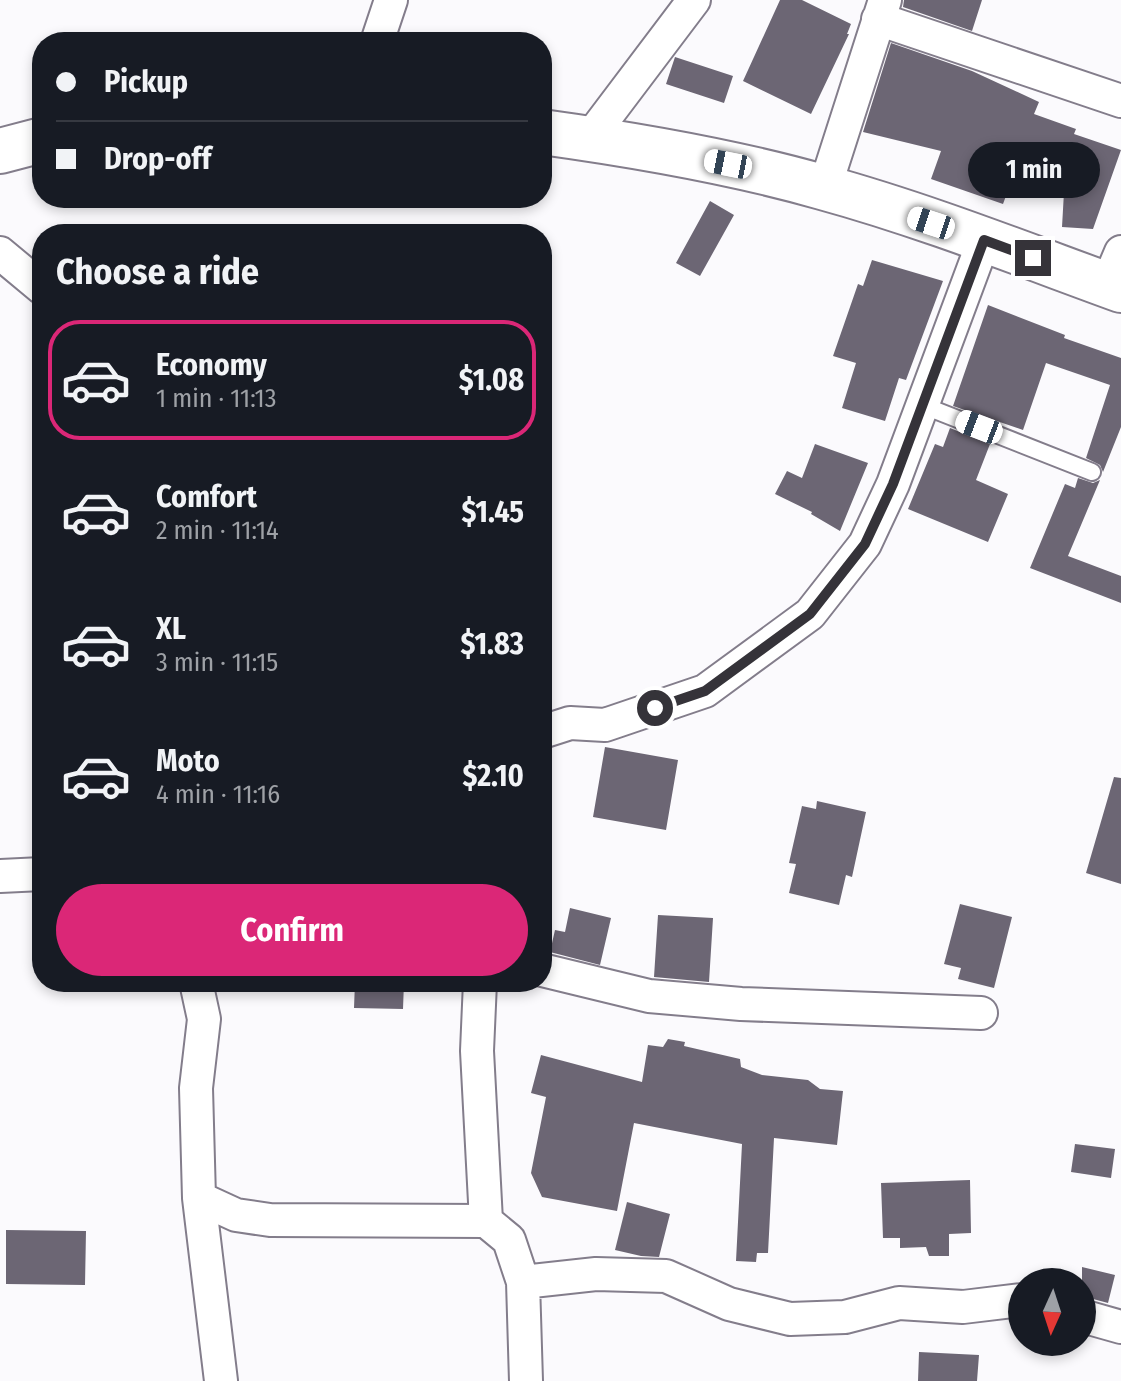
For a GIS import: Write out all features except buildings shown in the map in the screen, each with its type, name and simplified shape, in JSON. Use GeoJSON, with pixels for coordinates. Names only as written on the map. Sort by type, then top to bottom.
{"type":"FeatureCollection","features":[{"type":"Feature","properties":{"kind":"main road"},"geometry":{"type":"LineString","coordinates":[[552,133],[728,164],[825,187],[984,240],[1116,276]]}},
{"type":"Feature","properties":{"kind":"main road"},"geometry":{"type":"LineString","coordinates":[[0,151],[32,143]]}},
{"type":"Feature","properties":{"kind":"street"},"geometry":{"type":"LineString","coordinates":[[380,32],[391,0]]}},
{"type":"Feature","properties":{"kind":"street"},"geometry":{"type":"LineString","coordinates":[[589,139],[694,0]]}},
{"type":"Feature","properties":{"kind":"street"},"geometry":{"type":"LineString","coordinates":[[825,187],[882,10],[1121,101]]}},
{"type":"Feature","properties":{"kind":"street"},"geometry":{"type":"LineString","coordinates":[[552,729],[570,723],[605,725],[705,691],[810,614],[865,544],[893,484],[984,240]]}},
{"type":"Feature","properties":{"kind":"street"},"geometry":{"type":"LineString","coordinates":[[0,253],[32,280]]}},
{"type":"Feature","properties":{"kind":"street"},"geometry":{"type":"LineString","coordinates":[[0,876],[32,874]]}},
{"type":"Feature","properties":{"kind":"street"},"geometry":{"type":"LineString","coordinates":[[552,972],[649,996],[741,1004],[981,1013]]}},
{"type":"Feature","properties":{"kind":"street"},"geometry":{"type":"LineString","coordinates":[[198,992],[204,1019],[196,1088],[199,1198],[221,1381]]}},
{"type":"Feature","properties":{"kind":"street"},"geometry":{"type":"LineString","coordinates":[[480,992],[477,1051],[486,1221]]}},
{"type":"Feature","properties":{"kind":"street"},"geometry":{"type":"LineString","coordinates":[[199,1198],[236,1215],[270,1220],[486,1221],[509,1240],[523,1282],[526,1381]]}},
{"type":"Feature","properties":{"kind":"street"},"geometry":{"type":"LineString","coordinates":[[523,1282],[596,1274],[666,1276],[729,1304],[790,1319],[845,1317],[899,1303],[963,1307],[1008,1302]]}},
{"type":"Feature","properties":{"kind":"street"},"geometry":{"type":"LineString","coordinates":[[1096,1320],[1121,1327]]}},
{"type":"Feature","properties":{"kind":"lane"},"geometry":{"type":"LineString","coordinates":[[922,405],[1092,472]]}},
{"type":"Feature","properties":{"kind":"route"},"geometry":{"type":"LineString","coordinates":[[655,708],[705,691],[810,614],[865,544],[893,484],[984,240],[1033,258]]}}]}
